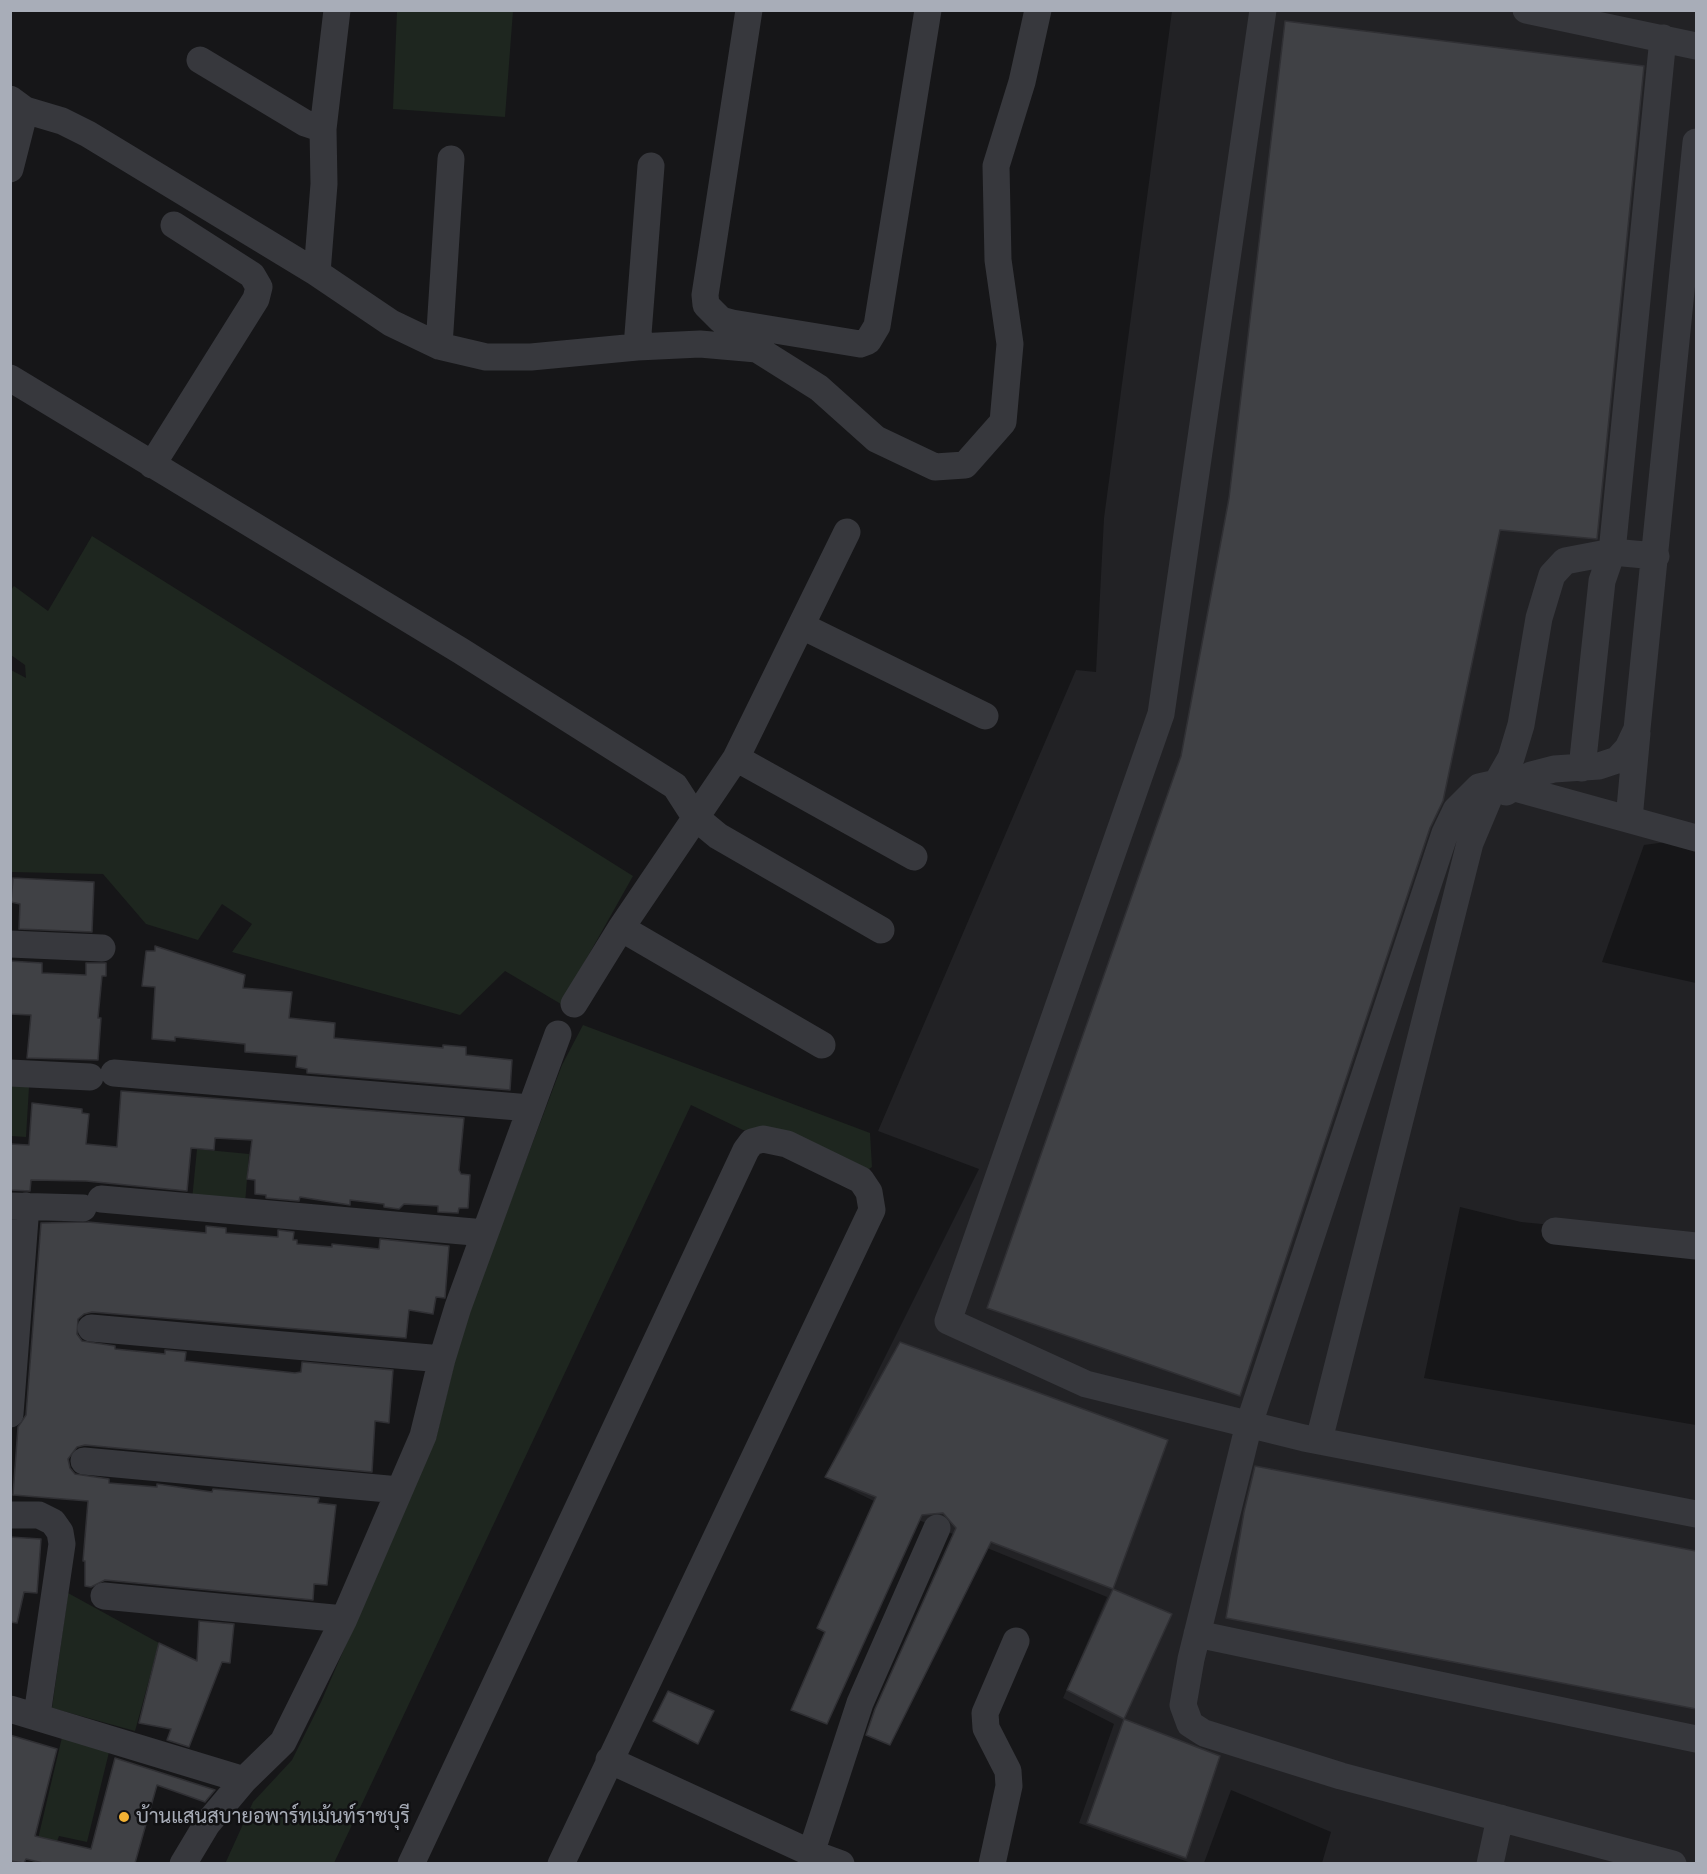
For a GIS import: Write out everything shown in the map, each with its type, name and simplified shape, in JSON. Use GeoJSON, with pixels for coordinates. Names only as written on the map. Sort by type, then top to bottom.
{"type":"FeatureCollection","features":[{"type":"Feature","properties":{"kind":"street"},"geometry":{"type":"LineString","coordinates":[[317,273],[324,184],[324,129],[337,10]]}},
{"type":"Feature","properties":{"kind":"street"},"geometry":{"type":"LineString","coordinates":[[749,10],[705,295],[706,305],[721,320],[732,323],[860,344],[868,341],[874,334],[928,10]]}},
{"type":"Feature","properties":{"kind":"street"},"geometry":{"type":"LineString","coordinates":[[12,156],[18,105],[62,121],[88,134],[317,273],[391,323],[439,346],[486,357],[531,357],[637,347],[700,344],[756,349],[819,388],[876,439],[935,467],[965,465],[1003,422],[1010,344],[998,260],[996,166],[1022,82],[1038,10]]}},
{"type":"Feature","properties":{"kind":"street"},"geometry":{"type":"LineString","coordinates":[[1263,10],[1161,714],[948,1321],[1086,1384],[1320,1440],[1696,1514]]}},
{"type":"Feature","properties":{"kind":"street"},"geometry":{"type":"LineString","coordinates":[[1526,10],[1696,46]]}},
{"type":"Feature","properties":{"kind":"street"},"geometry":{"type":"LineString","coordinates":[[1582,768],[1602,581],[1612,552],[1663,38]]}},
{"type":"Feature","properties":{"kind":"street"},"geometry":{"type":"LineString","coordinates":[[200,60],[305,123],[324,129]]}},
{"type":"Feature","properties":{"kind":"street"},"geometry":{"type":"LineString","coordinates":[[1629,819],[1696,142]]}},
{"type":"Feature","properties":{"kind":"street"},"geometry":{"type":"LineString","coordinates":[[439,346],[451,159]]}},
{"type":"Feature","properties":{"kind":"street"},"geometry":{"type":"LineString","coordinates":[[637,347],[651,166]]}},
{"type":"Feature","properties":{"kind":"street"},"geometry":{"type":"LineString","coordinates":[[152,465],[256,299],[259,287],[252,275],[174,225]]}},
{"type":"Feature","properties":{"kind":"street"},"geometry":{"type":"LineString","coordinates":[[796,374],[801,333]]}},
{"type":"Feature","properties":{"kind":"street"},"geometry":{"type":"LineString","coordinates":[[10,378],[461,651],[675,786],[695,817],[718,836],[881,930]]}},
{"type":"Feature","properties":{"kind":"street"},"geometry":{"type":"LineString","coordinates":[[574,1004],[621,928],[736,758],[846,532]]}},
{"type":"Feature","properties":{"kind":"street"},"geometry":{"type":"LineString","coordinates":[[1320,1440],[1470,843],[1504,784],[1521,725],[1539,618],[1552,575],[1564,561],[1612,552],[1656,556]]}},
{"type":"Feature","properties":{"kind":"street"},"geometry":{"type":"LineString","coordinates":[[802,626],[985,716]]}},
{"type":"Feature","properties":{"kind":"street"},"geometry":{"type":"LineString","coordinates":[[1637,729],[1628,748],[1617,760],[1582,768],[1554,769],[1504,784],[1479,787],[1456,810],[1445,833],[1250,1424],[1197,1634],[1184,1706],[1190,1724],[1204,1733],[1341,1776],[1673,1863]]}},
{"type":"Feature","properties":{"kind":"street"},"geometry":{"type":"LineString","coordinates":[[736,758],[914,857]]}},
{"type":"Feature","properties":{"kind":"street"},"geometry":{"type":"LineString","coordinates":[[1504,784],[1696,838]]}},
{"type":"Feature","properties":{"kind":"street"},"geometry":{"type":"LineString","coordinates":[[621,928],[822,1046]]}},
{"type":"Feature","properties":{"kind":"street"},"geometry":{"type":"LineString","coordinates":[[10,944],[102,948]]}},
{"type":"Feature","properties":{"kind":"street"},"geometry":{"type":"LineString","coordinates":[[183,1863],[207,1824],[244,1780],[283,1742],[344,1619],[423,1436],[441,1359],[484,1233],[558,1034]]}},
{"type":"Feature","properties":{"kind":"street"},"geometry":{"type":"LineString","coordinates":[[10,1073],[102,1075],[530,1108]]}},
{"type":"Feature","properties":{"kind":"street"},"geometry":{"type":"LineString","coordinates":[[411,1863],[746,1150],[752,1142],[763,1139],[787,1144],[861,1180],[869,1192],[872,1210],[561,1863]]}},
{"type":"Feature","properties":{"kind":"street"},"geometry":{"type":"LineString","coordinates":[[10,1414],[18,1206],[92,1204],[484,1233]]}},
{"type":"Feature","properties":{"kind":"street"},"geometry":{"type":"LineString","coordinates":[[1555,1231],[1696,1246]]}},
{"type":"Feature","properties":{"kind":"street"},"geometry":{"type":"LineString","coordinates":[[91,1328],[441,1359]]}},
{"type":"Feature","properties":{"kind":"street"},"geometry":{"type":"LineString","coordinates":[[84,1461],[399,1491]]}},
{"type":"Feature","properties":{"kind":"street"},"geometry":{"type":"LineString","coordinates":[[10,1515],[39,1515],[53,1522],[60,1532],[62,1544],[37,1715]]}},
{"type":"Feature","properties":{"kind":"street"},"geometry":{"type":"LineString","coordinates":[[811,1853],[860,1702],[937,1528]]}},
{"type":"Feature","properties":{"kind":"street"},"geometry":{"type":"LineString","coordinates":[[104,1596],[344,1619]]}},
{"type":"Feature","properties":{"kind":"street"},"geometry":{"type":"LineString","coordinates":[[1197,1634],[1696,1739]]}},
{"type":"Feature","properties":{"kind":"street"},"geometry":{"type":"LineString","coordinates":[[992,1863],[1009,1786],[1008,1771],[986,1728],[985,1713],[1016,1641]]}},
{"type":"Feature","properties":{"kind":"street"},"geometry":{"type":"LineString","coordinates":[[10,1709],[37,1715],[244,1780]]}},
{"type":"Feature","properties":{"kind":"street"},"geometry":{"type":"LineString","coordinates":[[609,1760],[811,1853],[841,1863]]}},
{"type":"Feature","properties":{"kind":"street"},"geometry":{"type":"LineString","coordinates":[[1490,1863],[1500,1818]]}},
{"type":"Feature","properties":{"kind":"shaded area"},"geometry":{"type":"Polygon","coordinates":[[[397,11],[513,11],[505,117],[393,109],[397,11]]]}},
{"type":"Feature","properties":{"kind":"shaded area"},"geometry":{"type":"Polygon","coordinates":[[[1172,11],[1696,11],[1696,838],[1644,845],[1602,962],[1696,983],[1696,1239],[1521,1222],[1460,1207],[1424,1378],[1696,1425],[1696,1863],[1322,1863],[1331,1832],[1231,1790],[1204,1863],[1191,1863],[1079,1823],[1114,1724],[1063,1698],[1107,1597],[882,1505],[825,1477],[979,1169],[878,1131],[1076,670],[1096,672],[1104,518],[1172,11]]]}},
{"type":"Feature","properties":{"kind":"shaded area"},"geometry":{"type":"Polygon","coordinates":[[[92,536],[633,876],[561,1004],[505,971],[460,1015],[232,952],[252,924],[222,904],[198,940],[146,924],[103,874],[11,872],[11,670],[26,678],[25,665],[11,655],[10,591],[14,586],[48,611],[92,536]]]}},
{"type":"Feature","properties":{"kind":"shaded area"},"geometry":{"type":"Polygon","coordinates":[[[583,1025],[870,1133],[872,1167],[861,1174],[760,1131],[743,1130],[691,1105],[334,1863],[225,1864],[253,1802],[292,1760],[321,1702],[436,1438],[463,1327],[562,1065],[583,1025]]]}},
{"type":"Feature","properties":{"kind":"shaded area"},"geometry":{"type":"Polygon","coordinates":[[[10,1085],[29,1087],[26,1137],[11,1136],[10,1085]]]}},
{"type":"Feature","properties":{"kind":"shaded area"},"geometry":{"type":"Polygon","coordinates":[[[197,1149],[249,1154],[245,1204],[192,1200],[197,1149]]]}},
{"type":"Feature","properties":{"kind":"shaded area"},"geometry":{"type":"Polygon","coordinates":[[[68,1593],[159,1643],[135,1731],[52,1708],[68,1593]]]}},
{"type":"Feature","properties":{"kind":"shaded area"},"geometry":{"type":"Polygon","coordinates":[[[63,1733],[111,1744],[87,1842],[59,1836],[49,1863],[32,1864],[63,1733]]]}},
{"type":"Feature","properties":{"kind":"building"},"geometry":{"type":"Polygon","coordinates":[[[1285,21],[1644,66],[1597,539],[1500,530],[1443,801],[1430,828],[1240,1396],[987,1308],[1181,756],[1229,498],[1285,21]]]}},
{"type":"Feature","properties":{"kind":"building"},"geometry":{"type":"Polygon","coordinates":[[[13,878],[94,882],[92,932],[19,929],[20,904],[11,902],[13,878]]]}},
{"type":"Feature","properties":{"kind":"building"},"geometry":{"type":"Polygon","coordinates":[[[155,946],[245,975],[243,988],[292,992],[289,1018],[335,1023],[334,1038],[443,1048],[443,1045],[466,1047],[466,1055],[512,1060],[510,1090],[307,1073],[307,1069],[296,1067],[297,1056],[245,1052],[245,1044],[175,1037],[175,1041],[152,1039],[155,987],[142,986],[146,951],[155,951],[155,946]]]}},
{"type":"Feature","properties":{"kind":"building"},"geometry":{"type":"Polygon","coordinates":[[[10,961],[42,963],[42,973],[86,975],[86,963],[106,963],[106,976],[102,976],[98,1018],[101,1018],[98,1060],[27,1058],[31,1015],[10,1014],[10,961]]]}},
{"type":"Feature","properties":{"kind":"building"},"geometry":{"type":"Polygon","coordinates":[[[121,1091],[464,1118],[459,1170],[461,1174],[470,1175],[468,1208],[459,1208],[458,1213],[438,1212],[438,1206],[404,1204],[399,1209],[384,1207],[384,1204],[350,1200],[350,1205],[300,1197],[299,1201],[266,1198],[266,1195],[255,1194],[255,1180],[247,1179],[252,1140],[215,1138],[214,1150],[191,1148],[187,1191],[86,1181],[31,1180],[30,1191],[10,1190],[10,1144],[29,1145],[32,1103],[82,1109],[82,1113],[89,1114],[86,1144],[117,1147],[121,1091]]]}},
{"type":"Feature","properties":{"kind":"building"},"geometry":{"type":"Polygon","coordinates":[[[88,1222],[206,1233],[206,1226],[226,1228],[226,1233],[278,1237],[278,1230],[294,1232],[293,1240],[297,1240],[297,1244],[332,1247],[332,1244],[379,1249],[380,1239],[449,1246],[445,1298],[436,1297],[433,1314],[409,1310],[406,1338],[92,1312],[78,1319],[77,1334],[82,1341],[115,1346],[115,1349],[165,1354],[165,1350],[186,1352],[185,1361],[295,1373],[301,1372],[302,1362],[393,1370],[389,1423],[375,1421],[372,1472],[85,1445],[77,1447],[68,1459],[70,1468],[75,1474],[109,1479],[109,1483],[157,1487],[157,1484],[212,1492],[213,1489],[319,1498],[318,1503],[336,1505],[327,1585],[314,1584],[313,1600],[105,1580],[91,1587],[85,1586],[85,1561],[83,1561],[88,1501],[13,1495],[18,1427],[26,1415],[41,1223],[88,1222]]]}},
{"type":"Feature","properties":{"kind":"building"},"geometry":{"type":"Polygon","coordinates":[[[900,1342],[1168,1440],[1113,1589],[991,1542],[890,1745],[866,1735],[875,1709],[956,1528],[943,1513],[922,1515],[827,1724],[791,1710],[825,1632],[817,1628],[876,1497],[825,1477],[900,1342]]]}},
{"type":"Feature","properties":{"kind":"building"},"geometry":{"type":"Polygon","coordinates":[[[1255,1466],[1696,1551],[1696,1709],[1226,1618],[1244,1512],[1255,1466]]]}},
{"type":"Feature","properties":{"kind":"building"},"geometry":{"type":"Polygon","coordinates":[[[10,1537],[41,1539],[37,1593],[24,1592],[17,1623],[10,1622],[10,1537]]]}},
{"type":"Feature","properties":{"kind":"building"},"geometry":{"type":"Polygon","coordinates":[[[1113,1589],[1172,1614],[1124,1719],[1067,1690],[1113,1589]]]}},
{"type":"Feature","properties":{"kind":"building"},"geometry":{"type":"Polygon","coordinates":[[[199,1621],[234,1624],[230,1663],[222,1662],[189,1747],[167,1740],[171,1729],[139,1723],[159,1643],[197,1661],[199,1621]]]}},
{"type":"Feature","properties":{"kind":"building"},"geometry":{"type":"Polygon","coordinates":[[[668,1691],[714,1711],[698,1744],[653,1721],[668,1691]]]}},
{"type":"Feature","properties":{"kind":"building"},"geometry":{"type":"Polygon","coordinates":[[[1124,1719],[1220,1756],[1186,1858],[1087,1823],[1124,1719]]]}},
{"type":"Feature","properties":{"kind":"building"},"geometry":{"type":"Polygon","coordinates":[[[10,1735],[57,1749],[35,1836],[91,1849],[115,1758],[215,1790],[205,1802],[157,1785],[135,1863],[43,1863],[26,1859],[24,1863],[10,1861],[10,1735]]]}},
{"type":"Feature","properties":{"kind":"place","name":"บ้านแสนสบายอพาร์ทเม้นท์ราชบุรี"},"geometry":{"type":"Point","coordinates":[124,1817]}}]}
